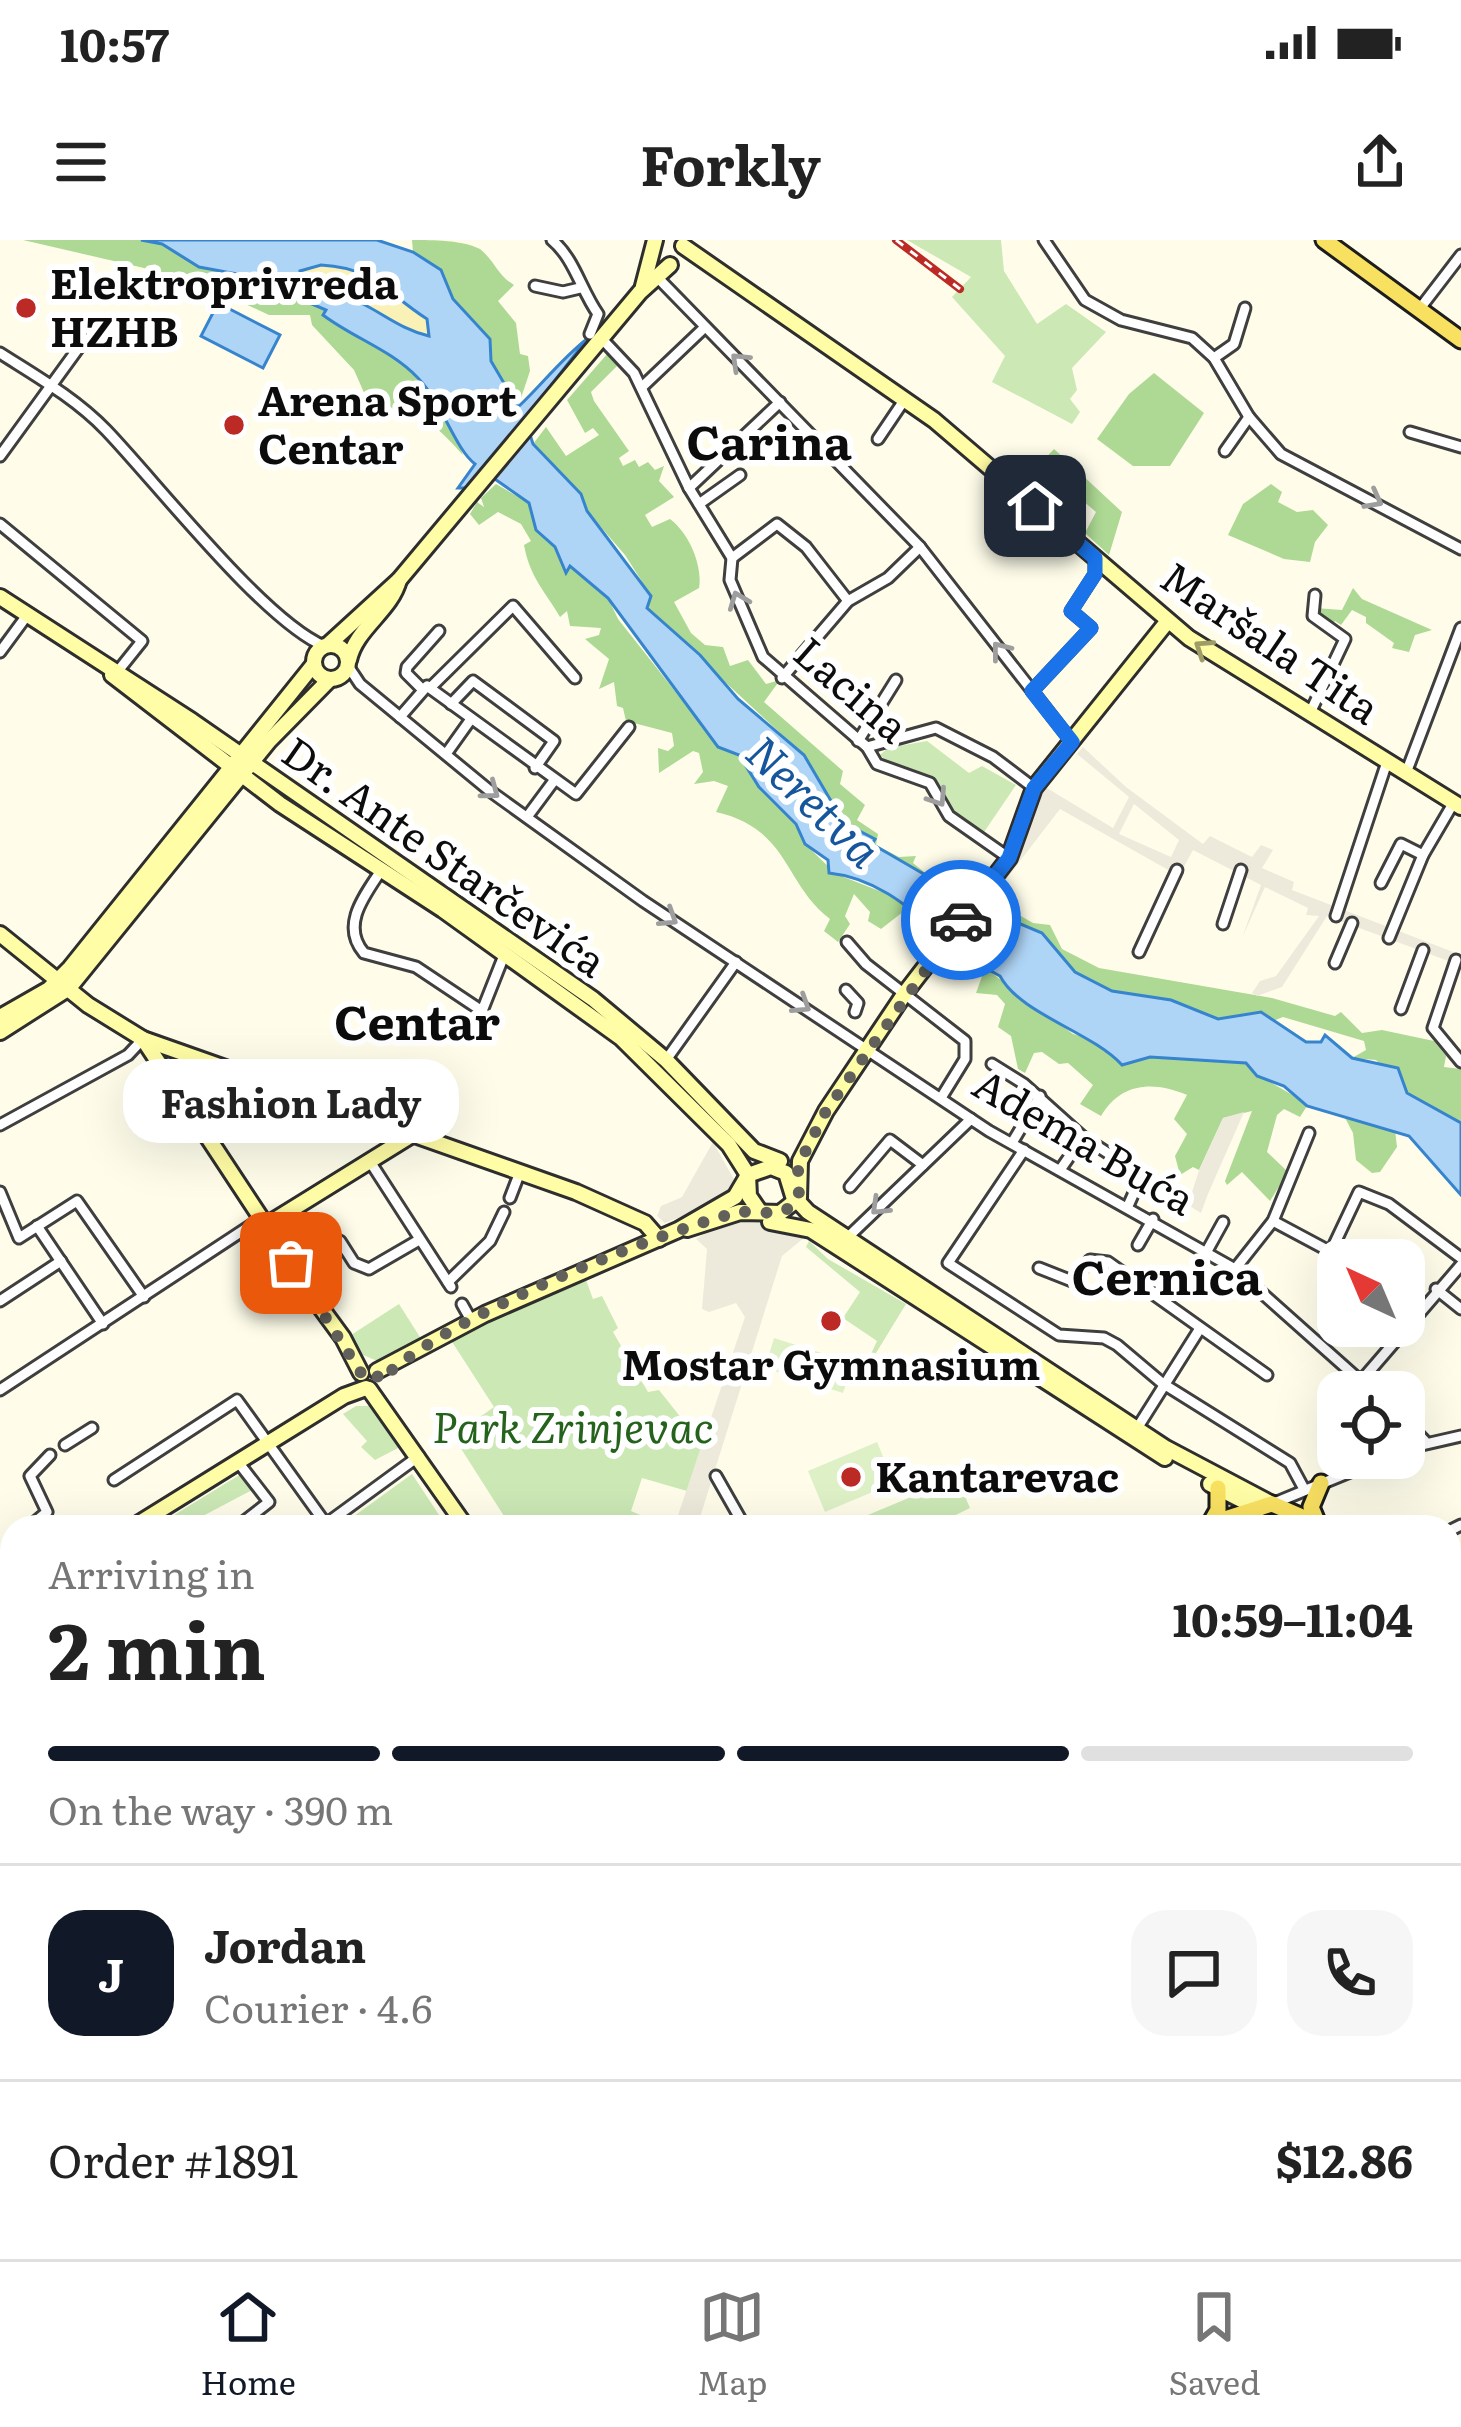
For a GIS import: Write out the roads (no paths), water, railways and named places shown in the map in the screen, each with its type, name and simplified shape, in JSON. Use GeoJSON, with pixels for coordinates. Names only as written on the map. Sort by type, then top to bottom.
{"type":"FeatureCollection","features":[{"type":"Feature","properties":{"kind":"main road"},"geometry":{"type":"LineString","coordinates":[[1324,240],[1461,340]]}},
{"type":"Feature","properties":{"kind":"main road"},"geometry":{"type":"LineString","coordinates":[[640,292],[651,247]]}},
{"type":"Feature","properties":{"kind":"main road","name":"Maršala Tita"},"geometry":{"type":"LineString","coordinates":[[651,247],[705,264],[905,398],[1167,622],[1457,805]]}},
{"type":"Feature","properties":{"kind":"main road"},"geometry":{"type":"LineString","coordinates":[[0,1032],[64,984],[241,766],[309,676],[320,653],[399,580],[573,376],[596,337],[674,257]]}},
{"type":"Feature","properties":{"kind":"main road"},"geometry":{"type":"LineString","coordinates":[[241,766],[318,685],[333,679],[348,663],[355,642],[395,593],[399,580]]}},
{"type":"Feature","properties":{"kind":"main road","name":"Dr. Ante Starčevića"},"geometry":{"type":"LineString","coordinates":[[0,597],[112,668],[139,698],[593,999],[666,1060],[722,1130],[744,1181]]}},
{"type":"Feature","properties":{"kind":"main road"},"geometry":{"type":"LineString","coordinates":[[799,1197],[797,1176],[826,1111],[905,993],[1009,858],[1034,788],[1167,622]]}},
{"type":"Feature","properties":{"kind":"main road"},"geometry":{"type":"LineString","coordinates":[[320,653],[344,650],[348,663]]}},
{"type":"Feature","properties":{"kind":"main road"},"geometry":{"type":"LineString","coordinates":[[320,653],[333,679]]}},
{"type":"Feature","properties":{"kind":"main road"},"geometry":{"type":"LineString","coordinates":[[241,766],[380,873],[505,953],[621,1037],[722,1130]]}},
{"type":"Feature","properties":{"kind":"main road"},"geometry":{"type":"LineString","coordinates":[[0,934],[143,1039],[520,1172],[639,1220],[659,1239]]}},
{"type":"Feature","properties":{"kind":"main road"},"geometry":{"type":"LineString","coordinates":[[0,1018],[64,984]]}},
{"type":"Feature","properties":{"kind":"main road"},"geometry":{"type":"LineString","coordinates":[[143,1039],[458,1515]]}},
{"type":"Feature","properties":{"kind":"main road"},"geometry":{"type":"LineString","coordinates":[[192,1115],[185,1081],[199,1062]]}},
{"type":"Feature","properties":{"kind":"main road"},"geometry":{"type":"LineString","coordinates":[[152,1515],[369,1377],[471,1320],[659,1239],[735,1198],[744,1181],[773,1165],[826,1111]]}},
{"type":"Feature","properties":{"kind":"main road"},"geometry":{"type":"LineString","coordinates":[[376,1156],[387,1137],[379,1120]]}},
{"type":"Feature","properties":{"kind":"main road","name":"Dr. Ante Starčevića"},"geometry":{"type":"LineString","coordinates":[[722,1130],[797,1176]]}},
{"type":"Feature","properties":{"kind":"main road"},"geometry":{"type":"LineString","coordinates":[[263,1225],[415,1133]]}},
{"type":"Feature","properties":{"kind":"main road"},"geometry":{"type":"LineString","coordinates":[[773,1165],[786,1173],[814,1214],[1136,1430],[1266,1506]]}},
{"type":"Feature","properties":{"kind":"main road"},"geometry":{"type":"LineString","coordinates":[[744,1181],[753,1210],[766,1222],[785,1221],[811,1230]]}},
{"type":"Feature","properties":{"kind":"main road"},"geometry":{"type":"LineString","coordinates":[[780,1213],[799,1197]]}},
{"type":"Feature","properties":{"kind":"main road"},"geometry":{"type":"LineString","coordinates":[[678,1230],[753,1210],[780,1213],[1134,1441],[1218,1488],[1288,1515]]}},
{"type":"Feature","properties":{"kind":"main road"},"geometry":{"type":"LineString","coordinates":[[1313,1515],[1311,1502],[1321,1483]]}},
{"type":"Feature","properties":{"kind":"main road"},"geometry":{"type":"LineString","coordinates":[[1214,1515],[1218,1488]]}},
{"type":"Feature","properties":{"kind":"main road"},"geometry":{"type":"LineString","coordinates":[[1239,1515],[1266,1506]]}},
{"type":"Feature","properties":{"kind":"street"},"geometry":{"type":"LineString","coordinates":[[552,240],[566,252],[580,288],[598,314],[596,337]]}},
{"type":"Feature","properties":{"kind":"street"},"geometry":{"type":"LineString","coordinates":[[566,252],[577,240]]}},
{"type":"Feature","properties":{"kind":"street"},"geometry":{"type":"LineString","coordinates":[[1044,240],[1085,300],[1134,324],[1185,333],[1214,358],[1250,417],[1286,456],[1461,548]]}},
{"type":"Feature","properties":{"kind":"street"},"geometry":{"type":"LineString","coordinates":[[1418,311],[1461,255]]}},
{"type":"Feature","properties":{"kind":"street"},"geometry":{"type":"LineString","coordinates":[[674,257],[704,328],[920,548],[1072,742]]}},
{"type":"Feature","properties":{"kind":"street"},"geometry":{"type":"LineString","coordinates":[[535,286],[563,292],[580,288]]}},
{"type":"Feature","properties":{"kind":"street"},"geometry":{"type":"LineString","coordinates":[[1214,358],[1234,344],[1245,308]]}},
{"type":"Feature","properties":{"kind":"street"},"geometry":{"type":"LineString","coordinates":[[642,386],[704,328]]}},
{"type":"Feature","properties":{"kind":"street","name":"Lacina"},"geometry":{"type":"LineString","coordinates":[[596,337],[642,386],[689,488],[732,558],[730,580],[763,657],[863,744],[884,770],[930,783],[949,816],[1009,858]]}},
{"type":"Feature","properties":{"kind":"street"},"geometry":{"type":"LineString","coordinates":[[0,456],[85,339]]}},
{"type":"Feature","properties":{"kind":"street"},"geometry":{"type":"LineString","coordinates":[[0,353],[52,386],[104,428],[320,653]]}},
{"type":"Feature","properties":{"kind":"street"},"geometry":{"type":"LineString","coordinates":[[878,440],[905,398]]}},
{"type":"Feature","properties":{"kind":"street"},"geometry":{"type":"LineString","coordinates":[[689,488],[780,402]]}},
{"type":"Feature","properties":{"kind":"street"},"geometry":{"type":"LineString","coordinates":[[1225,451],[1250,417]]}},
{"type":"Feature","properties":{"kind":"street"},"geometry":{"type":"LineString","coordinates":[[1410,432],[1461,447]]}},
{"type":"Feature","properties":{"kind":"street"},"geometry":{"type":"LineString","coordinates":[[699,504],[740,475]]}},
{"type":"Feature","properties":{"kind":"street"},"geometry":{"type":"LineString","coordinates":[[0,524],[142,641],[112,668]]}},
{"type":"Feature","properties":{"kind":"street"},"geometry":{"type":"LineString","coordinates":[[732,558],[777,524],[806,548],[848,601]]}},
{"type":"Feature","properties":{"kind":"street"},"geometry":{"type":"LineString","coordinates":[[782,678],[848,601],[888,578],[920,548]]}},
{"type":"Feature","properties":{"kind":"street"},"geometry":{"type":"LineString","coordinates":[[1032,691],[1091,628],[1071,611],[1095,574],[1095,558]]}},
{"type":"Feature","properties":{"kind":"street"},"geometry":{"type":"LineString","coordinates":[[1309,715],[1345,639],[1313,616],[1315,595]]}},
{"type":"Feature","properties":{"kind":"street"},"geometry":{"type":"LineString","coordinates":[[400,717],[513,606],[575,678]]}},
{"type":"Feature","properties":{"kind":"street"},"geometry":{"type":"LineString","coordinates":[[0,652],[28,614]]}},
{"type":"Feature","properties":{"kind":"street"},"geometry":{"type":"LineString","coordinates":[[1406,773],[1461,628]]}},
{"type":"Feature","properties":{"kind":"street"},"geometry":{"type":"LineString","coordinates":[[439,631],[406,673],[566,790],[580,791],[629,727]]}},
{"type":"Feature","properties":{"kind":"street"},"geometry":{"type":"LineString","coordinates":[[348,663],[360,684]]}},
{"type":"Feature","properties":{"kind":"street"},"geometry":{"type":"LineString","coordinates":[[333,679],[360,684]]}},
{"type":"Feature","properties":{"kind":"street"},"geometry":{"type":"LineString","coordinates":[[863,744],[896,680]]}},
{"type":"Feature","properties":{"kind":"street"},"geometry":{"type":"LineString","coordinates":[[451,704],[472,681],[554,741],[535,768]]}},
{"type":"Feature","properties":{"kind":"street","name":"Adema Buća"},"geometry":{"type":"LineString","coordinates":[[360,684],[527,817],[736,962],[844,1028],[971,1119],[1235,1269],[1349,1371]]}},
{"type":"Feature","properties":{"kind":"street"},"geometry":{"type":"LineString","coordinates":[[446,754],[471,719]]}},
{"type":"Feature","properties":{"kind":"street"},"geometry":{"type":"LineString","coordinates":[[863,744],[936,728],[993,758],[1034,788]]}},
{"type":"Feature","properties":{"kind":"street"},"geometry":{"type":"LineString","coordinates":[[1336,916],[1387,762]]}},
{"type":"Feature","properties":{"kind":"street"},"geometry":{"type":"LineString","coordinates":[[527,817],[553,782]]}},
{"type":"Feature","properties":{"kind":"street"},"geometry":{"type":"LineString","coordinates":[[1389,938],[1423,855],[1457,805]]}},
{"type":"Feature","properties":{"kind":"street"},"geometry":{"type":"LineString","coordinates":[[1381,883],[1401,844],[1423,855]]}},
{"type":"Feature","properties":{"kind":"street"},"geometry":{"type":"LineString","coordinates":[[1138,952],[1177,870]]}},
{"type":"Feature","properties":{"kind":"street"},"geometry":{"type":"LineString","coordinates":[[1223,924],[1241,870]]}},
{"type":"Feature","properties":{"kind":"street","name":"Dr. Ante Starčevića"},"geometry":{"type":"LineString","coordinates":[[380,873],[353,925],[364,953],[416,968],[482,1011],[505,953]]}},
{"type":"Feature","properties":{"kind":"street"},"geometry":{"type":"LineString","coordinates":[[1335,963],[1352,922]]}},
{"type":"Feature","properties":{"kind":"street"},"geometry":{"type":"LineString","coordinates":[[847,942],[957,1030],[967,1046],[940,1098]]}},
{"type":"Feature","properties":{"kind":"street"},"geometry":{"type":"LineString","coordinates":[[1401,1009],[1424,950]]}},
{"type":"Feature","properties":{"kind":"street"},"geometry":{"type":"LineString","coordinates":[[1456,960],[1433,1028],[1461,1062]]}},
{"type":"Feature","properties":{"kind":"street"},"geometry":{"type":"LineString","coordinates":[[666,1060],[736,962]]}},
{"type":"Feature","properties":{"kind":"street"},"geometry":{"type":"LineString","coordinates":[[846,990],[858,1003],[855,1012]]}},
{"type":"Feature","properties":{"kind":"street"},"geometry":{"type":"LineString","coordinates":[[0,1125],[128,1055],[143,1039]]}},
{"type":"Feature","properties":{"kind":"street"},"geometry":{"type":"LineString","coordinates":[[992,1064],[1040,1096],[1083,1137],[1137,1172],[1140,1179],[1128,1206]]}},
{"type":"Feature","properties":{"kind":"street"},"geometry":{"type":"LineString","coordinates":[[1012,1144],[1040,1096]]}},
{"type":"Feature","properties":{"kind":"street"},"geometry":{"type":"LineString","coordinates":[[848,1237],[971,1119]]}},
{"type":"Feature","properties":{"kind":"street"},"geometry":{"type":"LineString","coordinates":[[1235,1269],[1274,1221],[1309,1132]]}},
{"type":"Feature","properties":{"kind":"street"},"geometry":{"type":"LineString","coordinates":[[1060,1170],[1083,1137]]}},
{"type":"Feature","properties":{"kind":"street"},"geometry":{"type":"LineString","coordinates":[[850,1187],[890,1140],[923,1165]]}},
{"type":"Feature","properties":{"kind":"street"},"geometry":{"type":"LineString","coordinates":[[1024,1150],[948,1263],[1059,1336],[1104,1338],[1117,1345],[1162,1383],[1289,1462],[1304,1489]]}},
{"type":"Feature","properties":{"kind":"street"},"geometry":{"type":"LineString","coordinates":[[376,1156],[419,1240],[449,1285],[490,1241],[504,1213]]}},
{"type":"Feature","properties":{"kind":"street"},"geometry":{"type":"LineString","coordinates":[[510,1198],[520,1172]]}},
{"type":"Feature","properties":{"kind":"street"},"geometry":{"type":"LineString","coordinates":[[0,1192],[19,1238],[77,1201],[144,1297]]}},
{"type":"Feature","properties":{"kind":"street"},"geometry":{"type":"LineString","coordinates":[[1337,1239],[1359,1192],[1389,1204],[1461,1261],[1425,1304]]}},
{"type":"Feature","properties":{"kind":"street"},"geometry":{"type":"LineString","coordinates":[[1138,1245],[1153,1220]]}},
{"type":"Feature","properties":{"kind":"street"},"geometry":{"type":"LineString","coordinates":[[1274,1221],[1317,1242]]}},
{"type":"Feature","properties":{"kind":"street"},"geometry":{"type":"LineString","coordinates":[[1207,1251],[1223,1222]]}},
{"type":"Feature","properties":{"kind":"street"},"geometry":{"type":"LineString","coordinates":[[0,1390],[263,1225]]}},
{"type":"Feature","properties":{"kind":"street"},"geometry":{"type":"LineString","coordinates":[[37,1226],[103,1324]]}},
{"type":"Feature","properties":{"kind":"street"},"geometry":{"type":"LineString","coordinates":[[340,1241],[354,1263],[369,1269],[419,1240]]}},
{"type":"Feature","properties":{"kind":"street"},"geometry":{"type":"LineString","coordinates":[[1039,1268],[1072,1281],[1090,1260],[1101,1258],[1267,1375]]}},
{"type":"Feature","properties":{"kind":"street"},"geometry":{"type":"LineString","coordinates":[[0,1301],[61,1261]]}},
{"type":"Feature","properties":{"kind":"street"},"geometry":{"type":"LineString","coordinates":[[1436,1289],[1461,1310]]}},
{"type":"Feature","properties":{"kind":"street"},"geometry":{"type":"LineString","coordinates":[[462,1304],[471,1320]]}},
{"type":"Feature","properties":{"kind":"street"},"geometry":{"type":"LineString","coordinates":[[1136,1430],[1199,1330]]}},
{"type":"Feature","properties":{"kind":"street"},"geometry":{"type":"LineString","coordinates":[[1370,1371],[1390,1347]]}},
{"type":"Feature","properties":{"kind":"street"},"geometry":{"type":"LineString","coordinates":[[114,1480],[237,1400],[317,1515]]}},
{"type":"Feature","properties":{"kind":"street"},"geometry":{"type":"LineString","coordinates":[[65,1445],[92,1428]]}},
{"type":"Feature","properties":{"kind":"street"},"geometry":{"type":"LineString","coordinates":[[1425,1443],[1461,1436]]}},
{"type":"Feature","properties":{"kind":"street"},"geometry":{"type":"LineString","coordinates":[[1425,1437],[1430,1441]]}},
{"type":"Feature","properties":{"kind":"street"},"geometry":{"type":"LineString","coordinates":[[43,1515],[47,1512],[30,1476],[50,1455]]}},
{"type":"Feature","properties":{"kind":"street"},"geometry":{"type":"LineString","coordinates":[[337,1515],[419,1456]]}},
{"type":"Feature","properties":{"kind":"street"},"geometry":{"type":"LineString","coordinates":[[238,1462],[269,1502],[252,1515]]}},
{"type":"Feature","properties":{"kind":"street"},"geometry":{"type":"LineString","coordinates":[[716,1476],[739,1515]]}},
{"type":"Feature","properties":{"kind":"street"},"geometry":{"type":"LineString","coordinates":[[1266,1506],[1331,1479]]}},
{"type":"Feature","properties":{"kind":"water","name":"Neretva"},"geometry":{"type":"Polygon","coordinates":[[[141,240],[377,240],[413,252],[441,270],[453,299],[490,339],[491,361],[518,407],[587,339],[525,419],[533,444],[581,494],[587,511],[651,596],[647,608],[700,655],[738,699],[804,755],[844,823],[984,909],[1042,933],[1075,972],[1112,991],[1171,1000],[1218,1019],[1261,1012],[1306,1042],[1321,1042],[1325,1035],[1352,1058],[1398,1068],[1407,1093],[1461,1123],[1461,1195],[1409,1136],[1307,1106],[1284,1086],[1257,1076],[1246,1063],[1150,1057],[1122,1065],[1023,1001],[1000,976],[899,901],[854,878],[829,873],[828,860],[805,844],[796,824],[759,787],[739,755],[718,747],[608,598],[570,566],[566,573],[555,547],[536,530],[529,503],[482,470],[469,488],[458,488],[475,464],[418,378],[396,359],[323,315],[326,310],[307,302],[302,286],[199,267],[162,244],[141,240]],[[321,265],[300,271],[300,278],[429,336],[427,319],[367,276],[321,265]]]}},
{"type":"Feature","properties":{"kind":"water"},"geometry":{"type":"Polygon","coordinates":[[[218,303],[280,335],[263,368],[201,336],[218,303]]]}},
{"type":"Feature","properties":{"kind":"railway"},"geometry":{"type":"LineString","coordinates":[[896,240],[960,289]]}},
{"type":"Feature","properties":{"kind":"place","name":"Elektroprivreda HZHB"},"geometry":{"type":"Point","coordinates":[26,308]}},
{"type":"Feature","properties":{"kind":"place","name":"Arena Sport Centar"},"geometry":{"type":"Point","coordinates":[234,425]}},
{"type":"Feature","properties":{"kind":"place","name":"Fashion Lady"},"geometry":{"type":"Point","coordinates":[291,1263]}},
{"type":"Feature","properties":{"kind":"place","name":"Mostar Gymnasium"},"geometry":{"type":"Point","coordinates":[831,1321]}},
{"type":"Feature","properties":{"kind":"place","name":"Kantarevac"},"geometry":{"type":"Point","coordinates":[851,1477]}},
{"type":"Feature","properties":{"kind":"district","name":"Carina"},"geometry":{"type":"Point","coordinates":[769,443]}},
{"type":"Feature","properties":{"kind":"district","name":"Centar"},"geometry":{"type":"Point","coordinates":[417,1023]}},
{"type":"Feature","properties":{"kind":"district","name":"Cernica"},"geometry":{"type":"Point","coordinates":[1167,1278]}},
{"type":"Feature","properties":{"kind":"park label","name":"Park Zrinjevac"},"geometry":{"type":"Point","coordinates":[573,1428]}}]}
